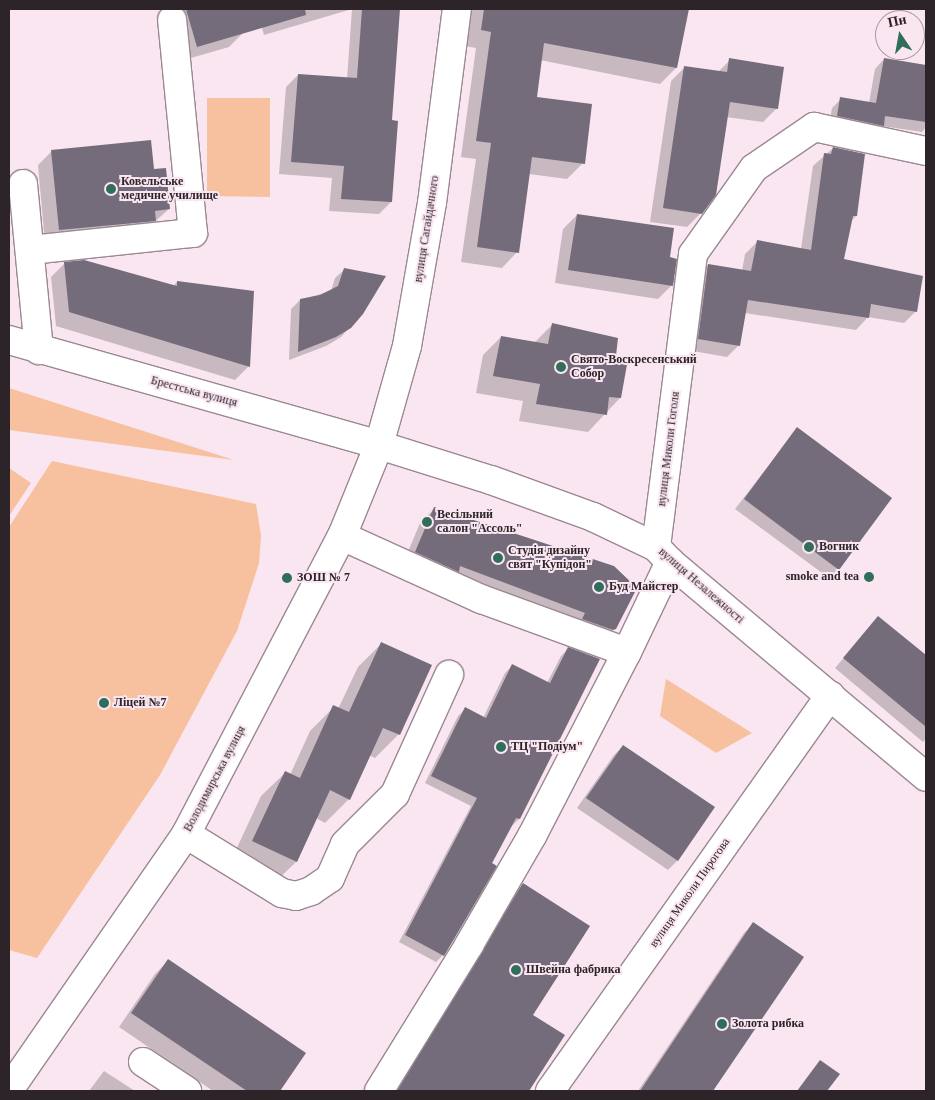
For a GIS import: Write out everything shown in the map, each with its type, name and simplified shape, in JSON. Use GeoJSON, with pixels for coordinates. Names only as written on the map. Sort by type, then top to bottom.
{"type":"FeatureCollection","features":[{"type":"Feature","properties":{"kind":"main road","name":"вулиця Сагайдачного"},"geometry":{"type":"LineString","coordinates":[[379,445],[407,346],[414,308],[432,203],[457,9]]}},
{"type":"Feature","properties":{"kind":"main road"},"geometry":{"type":"LineString","coordinates":[[30,250],[193,233],[172,20]]}},
{"type":"Feature","properties":{"kind":"main road","name":"вулиця Миколи Гоголя"},"geometry":{"type":"LineString","coordinates":[[379,1091],[430,1011],[532,836],[627,652],[663,555],[693,254],[754,168],[814,127],[926,151]]}},
{"type":"Feature","properties":{"kind":"main road"},"geometry":{"type":"LineString","coordinates":[[23,184],[39,350]]}},
{"type":"Feature","properties":{"kind":"main road","name":"Брестська вулиця"},"geometry":{"type":"LineString","coordinates":[[9,340],[379,445]]}},
{"type":"Feature","properties":{"kind":"main road","name":"Володимирська вулиця"},"geometry":{"type":"LineString","coordinates":[[9,1090],[186,834],[342,536],[379,445]]}},
{"type":"Feature","properties":{"kind":"main road","name":"вулиця Незалежності"},"geometry":{"type":"LineString","coordinates":[[379,445],[540,497],[593,517],[663,555],[830,694],[926,777]]}},
{"type":"Feature","properties":{"kind":"main road"},"geometry":{"type":"LineString","coordinates":[[342,536],[481,599],[627,652]]}},
{"type":"Feature","properties":{"kind":"main road"},"geometry":{"type":"LineString","coordinates":[[186,834],[282,893],[296,896],[310,891],[330,878],[345,844],[395,794],[449,675]]}},
{"type":"Feature","properties":{"kind":"main road","name":"вулиця Миколи Пирогова"},"geometry":{"type":"LineString","coordinates":[[550,1091],[830,694]]}},
{"type":"Feature","properties":{"kind":"main road"},"geometry":{"type":"LineString","coordinates":[[143,1062],[187,1091]]}},
{"type":"Feature","properties":{"kind":"shaded area"},"geometry":{"type":"Polygon","coordinates":[[[207,98],[270,98],[270,197],[207,196],[207,98]]]}},
{"type":"Feature","properties":{"kind":"shaded area"},"geometry":{"type":"Polygon","coordinates":[[[9,388],[234,460],[9,430],[9,388]]]}},
{"type":"Feature","properties":{"kind":"shaded area","name":"Ліцей №7"},"geometry":{"type":"Polygon","coordinates":[[[52,461],[256,504],[261,536],[259,563],[237,631],[160,775],[37,958],[9,950],[9,527],[52,461]]]}},
{"type":"Feature","properties":{"kind":"shaded area"},"geometry":{"type":"Polygon","coordinates":[[[9,468],[31,483],[9,516],[9,468]]]}},
{"type":"Feature","properties":{"kind":"shaded area"},"geometry":{"type":"Polygon","coordinates":[[[666,679],[752,733],[716,753],[660,716],[666,679]]]}},
{"type":"Feature","properties":{"kind":"building"},"geometry":{"type":"Polygon","coordinates":[[[186,9],[305,9],[306,15],[197,47],[186,9]]]}},
{"type":"Feature","properties":{"kind":"building"},"geometry":{"type":"Polygon","coordinates":[[[362,9],[400,9],[392,120],[398,121],[392,202],[341,199],[344,166],[291,162],[298,74],[357,78],[362,9]]]}},
{"type":"Feature","properties":{"kind":"building"},"geometry":{"type":"Polygon","coordinates":[[[484,9],[689,9],[677,68],[544,43],[537,97],[592,104],[585,164],[532,157],[519,253],[477,247],[491,143],[476,141],[491,32],[481,30],[484,9]]]}},
{"type":"Feature","properties":{"kind":"building"},"geometry":{"type":"Polygon","coordinates":[[[729,58],[784,67],[778,109],[730,102],[716,195],[702,214],[663,208],[684,66],[727,72],[729,58]]]}},
{"type":"Feature","properties":{"kind":"building"},"geometry":{"type":"Polygon","coordinates":[[[884,60],[926,65],[926,122],[885,116],[884,126],[837,116],[840,97],[876,103],[884,60]]]}},
{"type":"Feature","properties":{"kind":"building","name":"Ковельське медичне училище"},"geometry":{"type":"Polygon","coordinates":[[[151,140],[154,169],[166,168],[170,209],[155,211],[156,221],[59,230],[51,150],[151,140]]]}},
{"type":"Feature","properties":{"kind":"building"},"geometry":{"type":"Polygon","coordinates":[[[833,147],[865,154],[857,216],[853,216],[844,259],[923,276],[917,312],[871,304],[869,318],[748,300],[740,346],[698,339],[708,264],[751,271],[757,240],[811,250],[824,153],[831,154],[833,147]]]}},
{"type":"Feature","properties":{"kind":"building"},"geometry":{"type":"Polygon","coordinates":[[[577,214],[674,228],[670,257],[677,259],[673,286],[568,270],[577,214]]]}},
{"type":"Feature","properties":{"kind":"building"},"geometry":{"type":"Polygon","coordinates":[[[84,260],[177,286],[177,281],[254,291],[250,367],[69,312],[64,262],[84,260]]]}},
{"type":"Feature","properties":{"kind":"building"},"geometry":{"type":"Polygon","coordinates":[[[344,268],[386,276],[363,314],[351,328],[336,337],[298,352],[300,299],[320,295],[338,286],[344,268]]]}},
{"type":"Feature","properties":{"kind":"building","name":"Свято-Воскресенський Собор"},"geometry":{"type":"Polygon","coordinates":[[[552,323],[618,338],[616,356],[628,359],[621,398],[609,397],[607,415],[536,404],[540,384],[493,376],[501,336],[548,344],[552,323]]]}},
{"type":"Feature","properties":{"kind":"building"},"geometry":{"type":"Polygon","coordinates":[[[797,427],[892,498],[839,570],[744,499],[797,427]]]}},
{"type":"Feature","properties":{"kind":"building"},"geometry":{"type":"Polygon","coordinates":[[[434,507],[614,566],[637,588],[616,629],[613,630],[582,619],[585,613],[460,566],[459,572],[415,552],[434,507]]]}},
{"type":"Feature","properties":{"kind":"building"},"geometry":{"type":"Polygon","coordinates":[[[878,616],[926,655],[926,727],[843,658],[878,616]]]}},
{"type":"Feature","properties":{"kind":"building"},"geometry":{"type":"Polygon","coordinates":[[[381,642],[432,665],[400,735],[383,728],[350,800],[330,790],[297,862],[252,841],[285,771],[300,778],[333,705],[349,712],[381,642]]]}},
{"type":"Feature","properties":{"kind":"building","name":"ТЦ \"Подіум\""},"geometry":{"type":"Polygon","coordinates":[[[568,647],[600,659],[520,819],[516,818],[492,863],[497,866],[444,956],[405,935],[477,798],[431,776],[465,707],[486,718],[512,664],[550,683],[568,647]]]}},
{"type":"Feature","properties":{"kind":"building"},"geometry":{"type":"Polygon","coordinates":[[[623,745],[715,807],[678,861],[586,798],[623,745]]]}},
{"type":"Feature","properties":{"kind":"building","name":"Швейна фабрика"},"geometry":{"type":"Polygon","coordinates":[[[523,883],[590,926],[533,1015],[565,1035],[529,1091],[397,1091],[523,883]]]}},
{"type":"Feature","properties":{"kind":"building","name":"Золота рибка"},"geometry":{"type":"Polygon","coordinates":[[[753,922],[804,957],[713,1091],[640,1091],[753,922]]]}},
{"type":"Feature","properties":{"kind":"building"},"geometry":{"type":"Polygon","coordinates":[[[168,959],[306,1053],[280,1091],[247,1091],[131,1013],[168,959]]]}},
{"type":"Feature","properties":{"kind":"building"},"geometry":{"type":"Polygon","coordinates":[[[820,1060],[840,1074],[827,1091],[797,1091],[820,1060]]]}},
{"type":"Feature","properties":{"kind":"place","name":"Ковельське медичне училище"},"geometry":{"type":"Point","coordinates":[111,189]}},
{"type":"Feature","properties":{"kind":"place","name":"Свято-Воскресенський Собор"},"geometry":{"type":"Point","coordinates":[561,367]}},
{"type":"Feature","properties":{"kind":"place","name":"Весільний салон \"Ассоль\""},"geometry":{"type":"Point","coordinates":[427,522]}},
{"type":"Feature","properties":{"kind":"place","name":"Вогник"},"geometry":{"type":"Point","coordinates":[809,547]}},
{"type":"Feature","properties":{"kind":"place","name":"Студія дизайну свят \"Купідон\""},"geometry":{"type":"Point","coordinates":[498,558]}},
{"type":"Feature","properties":{"kind":"place","name":"smoke and tea"},"geometry":{"type":"Point","coordinates":[869,577]}},
{"type":"Feature","properties":{"kind":"place","name":"ЗОШ № 7"},"geometry":{"type":"Point","coordinates":[287,578]}},
{"type":"Feature","properties":{"kind":"place","name":"Буд Майстер"},"geometry":{"type":"Point","coordinates":[599,587]}},
{"type":"Feature","properties":{"kind":"place","name":"Ліцей №7"},"geometry":{"type":"Point","coordinates":[104,703]}},
{"type":"Feature","properties":{"kind":"place","name":"ТЦ \"Подіум\""},"geometry":{"type":"Point","coordinates":[501,747]}},
{"type":"Feature","properties":{"kind":"place","name":"Швейна фабрика"},"geometry":{"type":"Point","coordinates":[516,970]}},
{"type":"Feature","properties":{"kind":"place","name":"Золота рибка"},"geometry":{"type":"Point","coordinates":[722,1024]}}]}
